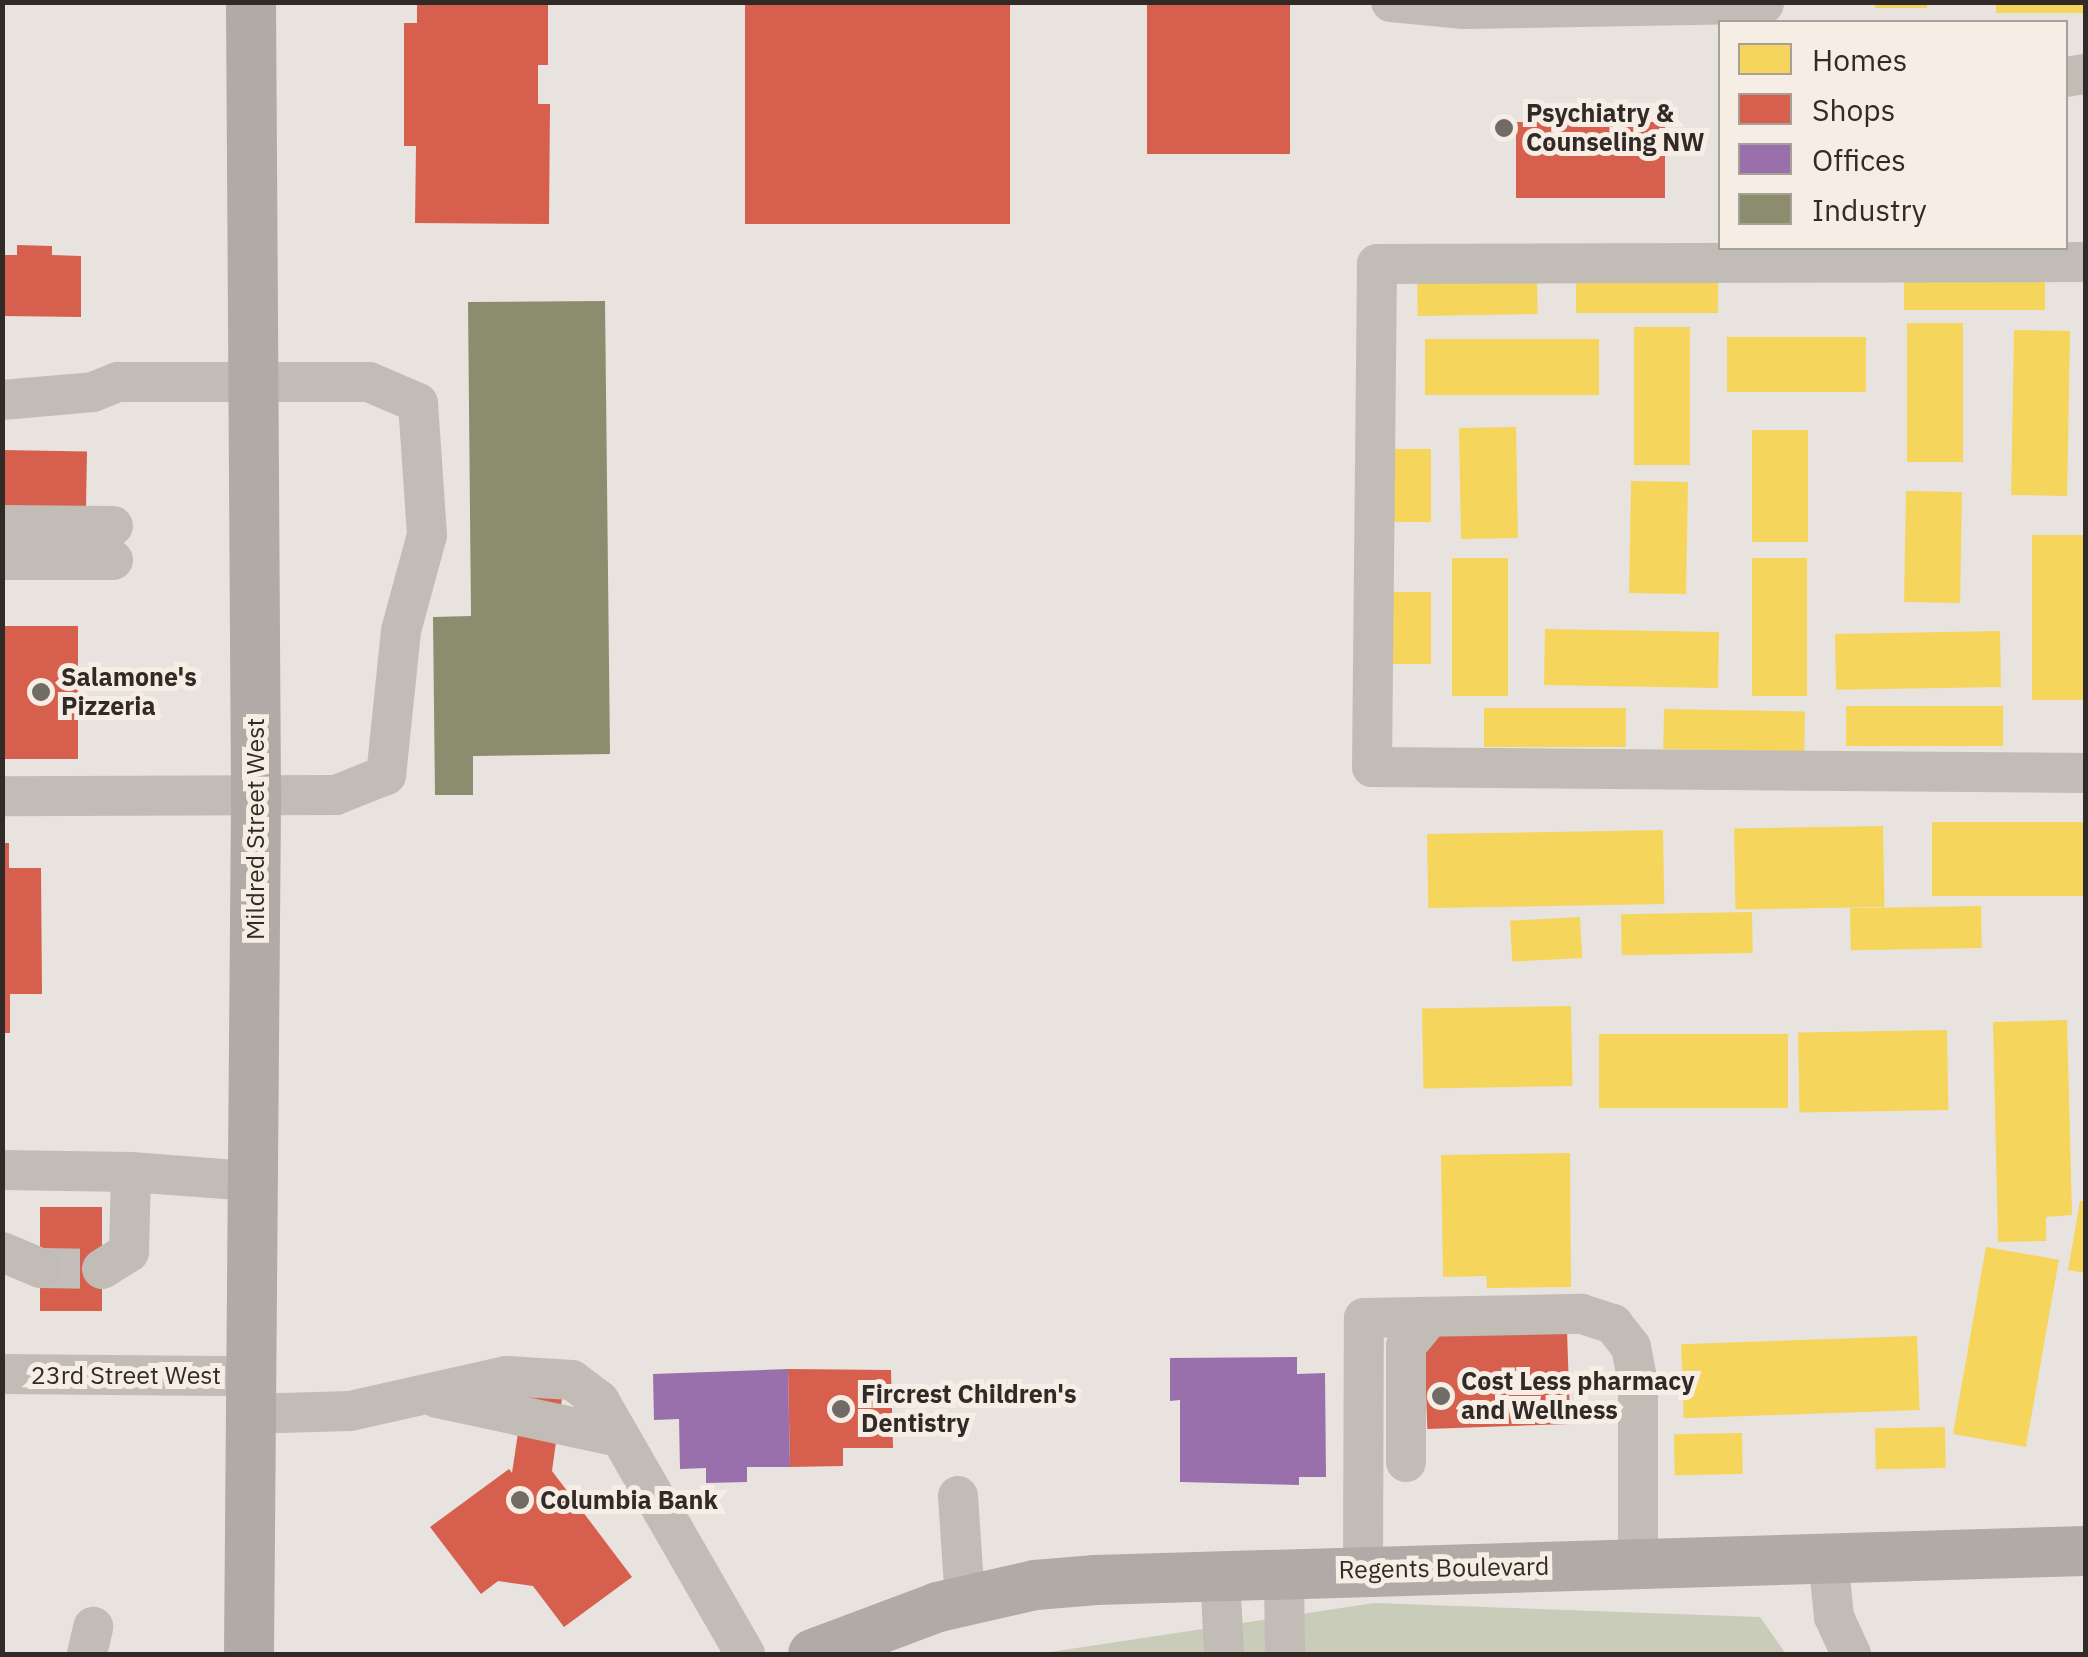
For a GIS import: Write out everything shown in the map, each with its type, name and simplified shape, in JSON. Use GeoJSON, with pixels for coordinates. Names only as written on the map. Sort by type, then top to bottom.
{"type":"FeatureCollection","features":[{"type":"Feature","properties":{"kind":"main road","name":"Mildred Street West"},"geometry":{"type":"LineString","coordinates":[[249,1654],[256,797],[251,2]]}},
{"type":"Feature","properties":{"kind":"main road","name":"Regents Boulevard"},"geometry":{"type":"LineString","coordinates":[[813,1654],[860,1633],[1035,1585],[1220,1574],[2086,1552]]}},
{"type":"Feature","properties":{"kind":"street"},"geometry":{"type":"LineString","coordinates":[[1391,2],[1464,9],[1764,10]]}},
{"type":"Feature","properties":{"kind":"street"},"geometry":{"type":"LineString","coordinates":[[2086,262],[1763,254],[1376,264],[1372,767],[2086,773]]}},
{"type":"Feature","properties":{"kind":"street"},"geometry":{"type":"LineString","coordinates":[[2,400],[93,392],[118,382],[369,382],[418,403],[428,535],[401,631],[386,775],[336,795],[2,796]]}},
{"type":"Feature","properties":{"kind":"street"},"geometry":{"type":"LineString","coordinates":[[2,525],[113,543],[2,560]]}},
{"type":"Feature","properties":{"kind":"street"},"geometry":{"type":"LineString","coordinates":[[2,1170],[132,1172],[252,1182]]}},
{"type":"Feature","properties":{"kind":"street"},"geometry":{"type":"LineString","coordinates":[[102,1269],[129,1252],[132,1172]]}},
{"type":"Feature","properties":{"kind":"street"},"geometry":{"type":"LineString","coordinates":[[2,1252],[40,1268]]}},
{"type":"Feature","properties":{"kind":"street"},"geometry":{"type":"LineString","coordinates":[[1363,1570],[1364,1318],[1582,1314],[1614,1324],[1632,1347],[1635,1363],[1638,1563]]}},
{"type":"Feature","properties":{"kind":"street"},"geometry":{"type":"LineString","coordinates":[[1406,1462],[1406,1346],[1428,1318]]}},
{"type":"Feature","properties":{"kind":"street","name":"23rd Street West"},"geometry":{"type":"LineString","coordinates":[[2,1374],[249,1395],[350,1412],[506,1376],[572,1380],[599,1400],[745,1654]]}},
{"type":"Feature","properties":{"kind":"street"},"geometry":{"type":"LineString","coordinates":[[958,1496],[966,1601]]}},
{"type":"Feature","properties":{"kind":"street"},"geometry":{"type":"LineString","coordinates":[[1828,1558],[1834,1617],[1850,1654]]}},
{"type":"Feature","properties":{"kind":"street"},"geometry":{"type":"LineString","coordinates":[[1284,1572],[1285,1654]]}},
{"type":"Feature","properties":{"kind":"street"},"geometry":{"type":"LineString","coordinates":[[1220,1574],[1224,1654]]}},
{"type":"Feature","properties":{"kind":"green space"},"geometry":{"type":"Polygon","coordinates":[[[1374,1603],[1760,1617],[1786,1654],[1037,1654],[1374,1603]]]}},
{"type":"Feature","properties":{"kind":"building: Homes"},"geometry":{"type":"Polygon","coordinates":[[[1875,2],[1927,2],[1927,8],[1875,8],[1875,2]]]}},
{"type":"Feature","properties":{"kind":"building: Homes"},"geometry":{"type":"Polygon","coordinates":[[[1996,2],[2086,2],[2086,13],[1996,13],[1996,2]]]}},
{"type":"Feature","properties":{"kind":"building: Homes"},"geometry":{"type":"Polygon","coordinates":[[[1904,271],[2045,271],[2045,310],[1904,310],[1904,271]]]}},
{"type":"Feature","properties":{"kind":"building: Homes"},"geometry":{"type":"Polygon","coordinates":[[[1576,273],[1718,273],[1718,313],[1576,313],[1576,273]]]}},
{"type":"Feature","properties":{"kind":"building: Homes"},"geometry":{"type":"Polygon","coordinates":[[[1537,275],[1538,314],[1418,316],[1417,277],[1537,275]]]}},
{"type":"Feature","properties":{"kind":"building: Homes"},"geometry":{"type":"Polygon","coordinates":[[[1907,323],[1963,323],[1963,462],[1907,462],[1907,323]]]}},
{"type":"Feature","properties":{"kind":"building: Homes"},"geometry":{"type":"Polygon","coordinates":[[[1634,327],[1690,327],[1690,465],[1634,465],[1634,327]]]}},
{"type":"Feature","properties":{"kind":"building: Homes"},"geometry":{"type":"Polygon","coordinates":[[[2014,330],[2070,331],[2067,496],[2011,495],[2014,330]]]}},
{"type":"Feature","properties":{"kind":"building: Homes"},"geometry":{"type":"Polygon","coordinates":[[[1727,337],[1866,337],[1866,392],[1727,392],[1727,337]]]}},
{"type":"Feature","properties":{"kind":"building: Homes"},"geometry":{"type":"Polygon","coordinates":[[[1425,339],[1599,339],[1599,395],[1425,395],[1425,339]]]}},
{"type":"Feature","properties":{"kind":"building: Homes"},"geometry":{"type":"Polygon","coordinates":[[[1516,427],[1518,538],[1461,539],[1459,428],[1516,427]]]}},
{"type":"Feature","properties":{"kind":"building: Homes"},"geometry":{"type":"Polygon","coordinates":[[[1752,430],[1808,430],[1808,542],[1752,542],[1752,430]]]}},
{"type":"Feature","properties":{"kind":"building: Homes"},"geometry":{"type":"Polygon","coordinates":[[[1392,449],[1431,449],[1431,522],[1392,522],[1392,449]]]}},
{"type":"Feature","properties":{"kind":"building: Homes"},"geometry":{"type":"Polygon","coordinates":[[[1631,481],[1688,482],[1686,594],[1629,593],[1631,481]]]}},
{"type":"Feature","properties":{"kind":"building: Homes"},"geometry":{"type":"Polygon","coordinates":[[[1906,491],[1962,492],[1960,603],[1904,602],[1906,491]]]}},
{"type":"Feature","properties":{"kind":"building: Homes"},"geometry":{"type":"Polygon","coordinates":[[[2032,535],[2086,535],[2086,700],[2032,700],[2032,535]]]}},
{"type":"Feature","properties":{"kind":"building: Homes"},"geometry":{"type":"Polygon","coordinates":[[[1452,558],[1508,558],[1508,696],[1452,696],[1452,558]]]}},
{"type":"Feature","properties":{"kind":"building: Homes"},"geometry":{"type":"Polygon","coordinates":[[[1752,558],[1807,558],[1807,696],[1752,696],[1752,558]]]}},
{"type":"Feature","properties":{"kind":"building: Homes"},"geometry":{"type":"Polygon","coordinates":[[[1392,592],[1431,592],[1431,664],[1392,664],[1392,592]]]}},
{"type":"Feature","properties":{"kind":"building: Homes"},"geometry":{"type":"Polygon","coordinates":[[[1545,629],[1719,632],[1718,688],[1544,685],[1545,629]]]}},
{"type":"Feature","properties":{"kind":"building: Homes"},"geometry":{"type":"Polygon","coordinates":[[[2000,631],[2001,687],[1836,690],[1835,634],[2000,631]]]}},
{"type":"Feature","properties":{"kind":"building: Homes"},"geometry":{"type":"Polygon","coordinates":[[[1846,706],[2003,706],[2003,746],[1846,746],[1846,706]]]}},
{"type":"Feature","properties":{"kind":"building: Homes"},"geometry":{"type":"Polygon","coordinates":[[[1484,708],[1626,708],[1626,747],[1484,747],[1484,708]]]}},
{"type":"Feature","properties":{"kind":"building: Homes"},"geometry":{"type":"Polygon","coordinates":[[[1664,709],[1805,711],[1804,751],[1663,749],[1664,709]]]}},
{"type":"Feature","properties":{"kind":"building: Homes"},"geometry":{"type":"Polygon","coordinates":[[[1932,822],[2086,822],[2086,896],[1932,896],[1932,822]]]}},
{"type":"Feature","properties":{"kind":"building: Homes"},"geometry":{"type":"Polygon","coordinates":[[[1883,826],[1884,907],[1735,910],[1734,829],[1883,826]]]}},
{"type":"Feature","properties":{"kind":"building: Homes"},"geometry":{"type":"Polygon","coordinates":[[[1663,830],[1664,904],[1428,908],[1427,834],[1663,830]]]}},
{"type":"Feature","properties":{"kind":"building: Homes"},"geometry":{"type":"Polygon","coordinates":[[[1981,906],[1982,948],[1851,950],[1850,908],[1981,906]]]}},
{"type":"Feature","properties":{"kind":"building: Homes"},"geometry":{"type":"Polygon","coordinates":[[[1752,912],[1753,953],[1622,955],[1621,914],[1752,912]]]}},
{"type":"Feature","properties":{"kind":"building: Homes"},"geometry":{"type":"Polygon","coordinates":[[[1580,917],[1582,958],[1512,962],[1510,921],[1580,917]]]}},
{"type":"Feature","properties":{"kind":"building: Homes"},"geometry":{"type":"Polygon","coordinates":[[[1571,1006],[1572,1086],[1423,1089],[1422,1009],[1571,1006]]]}},
{"type":"Feature","properties":{"kind":"building: Homes"},"geometry":{"type":"Polygon","coordinates":[[[2067,1020],[2072,1215],[2046,1217],[2046,1241],[1998,1242],[1993,1022],[2067,1020]]]}},
{"type":"Feature","properties":{"kind":"building: Homes"},"geometry":{"type":"Polygon","coordinates":[[[1947,1030],[1948,1110],[1799,1113],[1798,1033],[1947,1030]]]}},
{"type":"Feature","properties":{"kind":"building: Homes"},"geometry":{"type":"Polygon","coordinates":[[[1599,1034],[1788,1034],[1788,1108],[1599,1108],[1599,1034]]]}},
{"type":"Feature","properties":{"kind":"building: Homes"},"geometry":{"type":"Polygon","coordinates":[[[1570,1153],[1571,1287],[1487,1288],[1486,1276],[1443,1277],[1441,1155],[1570,1153]]]}},
{"type":"Feature","properties":{"kind":"building: Homes"},"geometry":{"type":"Polygon","coordinates":[[[2080,1201],[2086,1201],[2086,1273],[2068,1270],[2080,1201]]]}},
{"type":"Feature","properties":{"kind":"building: Homes"},"geometry":{"type":"Polygon","coordinates":[[[1986,1247],[2059,1260],[2026,1447],[1953,1434],[1986,1247]]]}},
{"type":"Feature","properties":{"kind":"building: Homes"},"geometry":{"type":"Polygon","coordinates":[[[1917,1336],[1920,1410],[1684,1418],[1681,1344],[1917,1336]]]}},
{"type":"Feature","properties":{"kind":"building: Homes"},"geometry":{"type":"Polygon","coordinates":[[[1945,1427],[1946,1468],[1876,1469],[1875,1428],[1945,1427]]]}},
{"type":"Feature","properties":{"kind":"building: Homes"},"geometry":{"type":"Polygon","coordinates":[[[1742,1433],[1743,1474],[1675,1475],[1674,1434],[1742,1433]]]}},
{"type":"Feature","properties":{"kind":"building: Shops"},"geometry":{"type":"Polygon","coordinates":[[[417,2],[548,2],[548,65],[538,65],[538,104],[550,104],[549,224],[415,223],[416,146],[404,146],[404,23],[417,23],[417,2]]]}},
{"type":"Feature","properties":{"kind":"building: Shops"},"geometry":{"type":"Polygon","coordinates":[[[745,2],[1010,2],[1010,224],[745,224],[745,2]]]}},
{"type":"Feature","properties":{"kind":"building: Shops"},"geometry":{"type":"Polygon","coordinates":[[[1147,2],[1290,2],[1290,154],[1147,154],[1147,2]]]}},
{"type":"Feature","properties":{"kind":"building: Shops"},"geometry":{"type":"Polygon","coordinates":[[[1516,122],[1665,122],[1665,198],[1516,198],[1516,122]]]}},
{"type":"Feature","properties":{"kind":"building: Shops"},"geometry":{"type":"Polygon","coordinates":[[[17,245],[52,246],[52,255],[81,256],[81,317],[2,316],[2,255],[17,255],[17,245]]]}},
{"type":"Feature","properties":{"kind":"building: Shops"},"geometry":{"type":"Polygon","coordinates":[[[2,450],[87,451],[86,521],[2,520],[2,450]]]}},
{"type":"Feature","properties":{"kind":"building: Shops","name":"Salamone's Pizzeria"},"geometry":{"type":"Polygon","coordinates":[[[2,626],[78,626],[78,759],[2,759],[2,626]]]}},
{"type":"Feature","properties":{"kind":"building: Shops"},"geometry":{"type":"Polygon","coordinates":[[[2,843],[9,843],[9,868],[41,868],[42,994],[10,994],[10,1033],[2,1033],[2,843]]]}},
{"type":"Feature","properties":{"kind":"building: Shops"},"geometry":{"type":"Polygon","coordinates":[[[40,1207],[102,1207],[102,1311],[40,1311],[40,1207]]]}},
{"type":"Feature","properties":{"kind":"building: Shops"},"geometry":{"type":"Polygon","coordinates":[[[1567,1331],[1570,1424],[1427,1429],[1424,1336],[1567,1331]]]}},
{"type":"Feature","properties":{"kind":"building: Shops","name":"Fircrest Children's Dentistry"},"geometry":{"type":"Polygon","coordinates":[[[788,1369],[891,1370],[893,1448],[843,1448],[843,1466],[790,1467],[788,1369]]]}},
{"type":"Feature","properties":{"kind":"building: Shops","name":"Columbia Bank"},"geometry":{"type":"Polygon","coordinates":[[[525,1386],[563,1391],[552,1471],[632,1577],[564,1627],[533,1586],[498,1581],[481,1594],[430,1527],[509,1469],[512,1473],[525,1386]]]}},
{"type":"Feature","properties":{"kind":"building: Offices"},"geometry":{"type":"Polygon","coordinates":[[[1297,1357],[1297,1374],[1325,1373],[1326,1477],[1299,1477],[1299,1485],[1180,1482],[1180,1400],[1170,1401],[1170,1358],[1297,1357]]]}},
{"type":"Feature","properties":{"kind":"building: Offices"},"geometry":{"type":"Polygon","coordinates":[[[788,1369],[790,1467],[747,1467],[747,1482],[706,1483],[706,1468],[680,1469],[679,1419],[654,1420],[653,1374],[788,1369]]]}},
{"type":"Feature","properties":{"kind":"building: Industry"},"geometry":{"type":"Polygon","coordinates":[[[605,301],[610,754],[473,756],[473,795],[435,795],[433,617],[471,616],[468,302],[605,301]]]}},
{"type":"Feature","properties":{"kind":"tunnel"},"geometry":{"type":"LineString","coordinates":[[40,1268],[102,1269]]}},
{"type":"Feature","properties":{"kind":"place","name":"Psychiatry & Counseling NW"},"geometry":{"type":"Point","coordinates":[1504,128]}},
{"type":"Feature","properties":{"kind":"place","name":"Salamone's Pizzeria"},"geometry":{"type":"Point","coordinates":[41,692]}},
{"type":"Feature","properties":{"kind":"place","name":"Cost Less pharmacy and Wellness"},"geometry":{"type":"Point","coordinates":[1441,1396]}},
{"type":"Feature","properties":{"kind":"place","name":"Fircrest Children's Dentistry"},"geometry":{"type":"Point","coordinates":[841,1409]}},
{"type":"Feature","properties":{"kind":"place","name":"Columbia Bank"},"geometry":{"type":"Point","coordinates":[520,1500]}}]}
